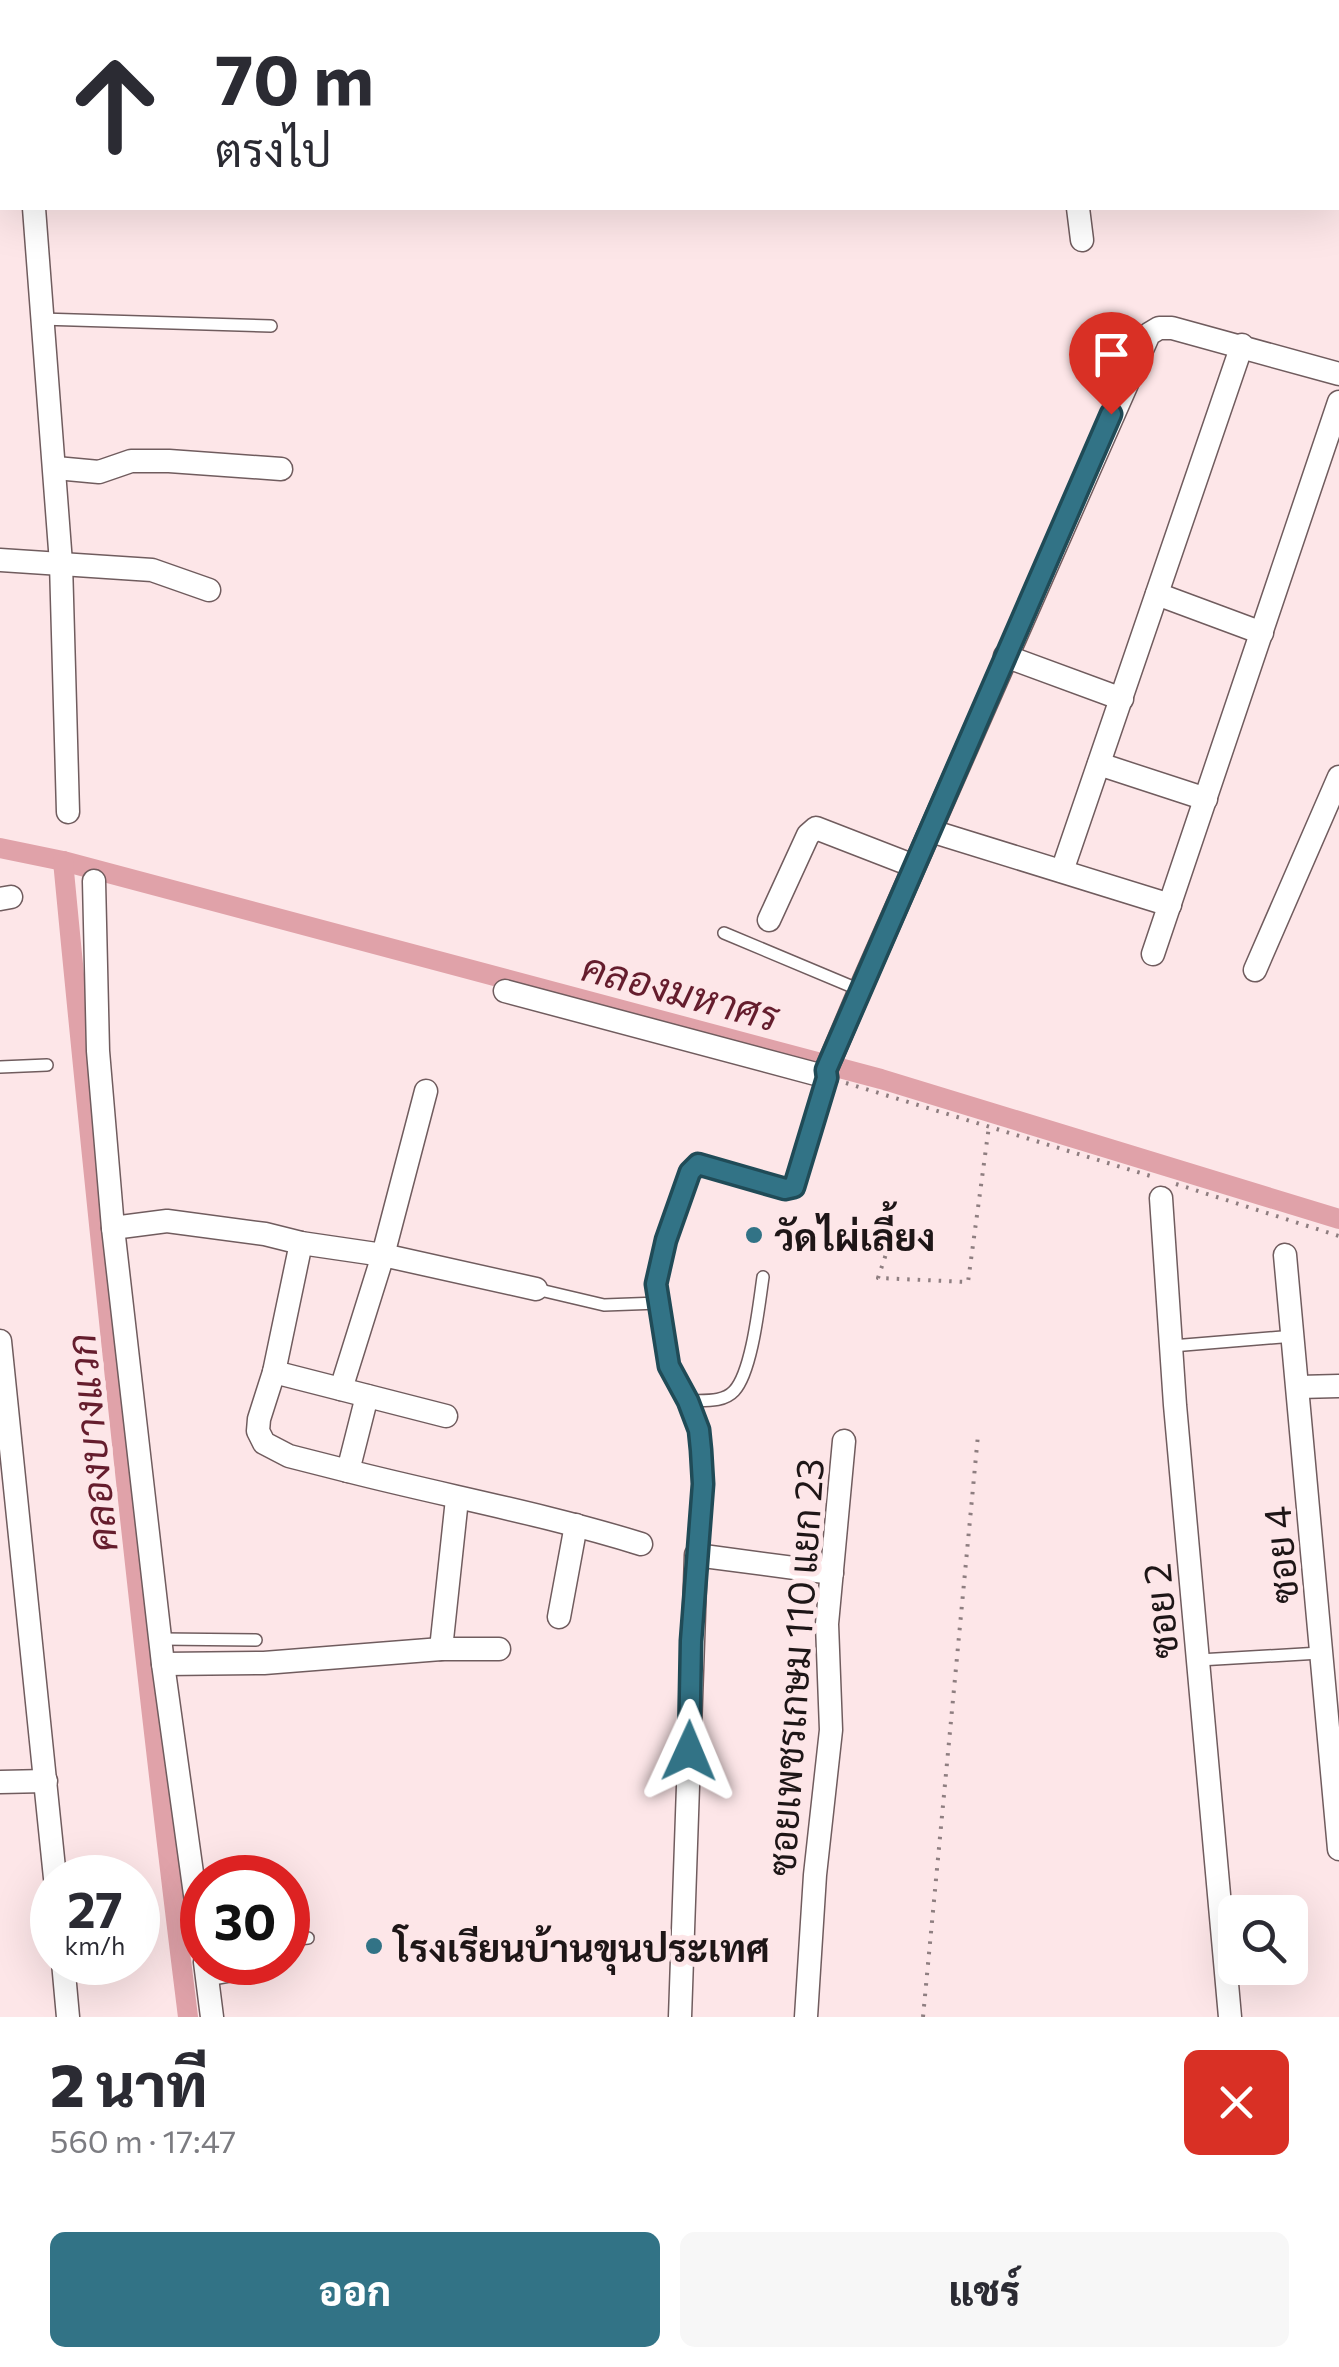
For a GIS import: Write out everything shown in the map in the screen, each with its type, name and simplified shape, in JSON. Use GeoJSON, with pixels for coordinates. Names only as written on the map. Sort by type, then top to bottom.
{"type":"FeatureCollection","features":[{"type":"Feature","properties":{"kind":"street"},"geometry":{"type":"LineString","coordinates":[[34,210],[56,468],[55,563],[68,812]]}},
{"type":"Feature","properties":{"kind":"street"},"geometry":{"type":"LineString","coordinates":[[1078,210],[1082,240]]}},
{"type":"Feature","properties":{"kind":"street"},"geometry":{"type":"LineString","coordinates":[[506,991],[829,1066],[1149,334],[1159,328],[1172,328],[1339,374]]}},
{"type":"Feature","properties":{"kind":"street"},"geometry":{"type":"LineString","coordinates":[[1062,871],[1242,345]]}},
{"type":"Feature","properties":{"kind":"street"},"geometry":{"type":"LineString","coordinates":[[1154,954],[1339,402]]}},
{"type":"Feature","properties":{"kind":"street"},"geometry":{"type":"LineString","coordinates":[[56,468],[99,472],[130,461],[169,461],[281,469]]}},
{"type":"Feature","properties":{"kind":"street"},"geometry":{"type":"LineString","coordinates":[[4,560],[152,570],[209,590]]}},
{"type":"Feature","properties":{"kind":"street"},"geometry":{"type":"LineString","coordinates":[[1157,594],[1262,633]]}},
{"type":"Feature","properties":{"kind":"street"},"geometry":{"type":"LineString","coordinates":[[1005,656],[1122,700]]}},
{"type":"Feature","properties":{"kind":"street"},"geometry":{"type":"LineString","coordinates":[[1099,764],[1206,799]]}},
{"type":"Feature","properties":{"kind":"street"},"geometry":{"type":"LineString","coordinates":[[1255,970],[1339,777]]}},
{"type":"Feature","properties":{"kind":"street"},"geometry":{"type":"LineString","coordinates":[[769,920],[808,836],[816,828],[914,866]]}},
{"type":"Feature","properties":{"kind":"street"},"geometry":{"type":"LineString","coordinates":[[931,832],[1170,905]]}},
{"type":"Feature","properties":{"kind":"street"},"geometry":{"type":"LineString","coordinates":[[94,881],[98,1051],[113,1228],[163,1664],[190,1855]]}},
{"type":"Feature","properties":{"kind":"street"},"geometry":{"type":"LineString","coordinates":[[341,1389],[383,1255],[426,1091]]}},
{"type":"Feature","properties":{"kind":"street","name":"ซอย 2"},"geometry":{"type":"LineString","coordinates":[[1162,1198],[1230,2017]]}},
{"type":"Feature","properties":{"kind":"street"},"geometry":{"type":"LineString","coordinates":[[113,1228],[167,1221],[266,1234],[383,1255],[536,1290]]}},
{"type":"Feature","properties":{"kind":"street"},"geometry":{"type":"LineString","coordinates":[[302,1243],[274,1372],[258,1419],[264,1443],[289,1456],[457,1499],[506,1506],[642,1544]]}},
{"type":"Feature","properties":{"kind":"street","name":"ซอย 4"},"geometry":{"type":"LineString","coordinates":[[1285,1256],[1339,1849]]}},
{"type":"Feature","properties":{"kind":"street"},"geometry":{"type":"LineString","coordinates":[[0,1341],[53,1855]]}},
{"type":"Feature","properties":{"kind":"street"},"geometry":{"type":"LineString","coordinates":[[274,1372],[446,1416]]}},
{"type":"Feature","properties":{"kind":"street"},"geometry":{"type":"LineString","coordinates":[[1299,1386],[1339,1386]]}},
{"type":"Feature","properties":{"kind":"street"},"geometry":{"type":"LineString","coordinates":[[348,1471],[366,1396]]}},
{"type":"Feature","properties":{"kind":"street","name":"ซอยเพชรเกษม 110 แยก 23"},"geometry":{"type":"LineString","coordinates":[[806,2017],[815,1875],[831,1730],[827,1624],[844,1441]]}},
{"type":"Feature","properties":{"kind":"street"},"geometry":{"type":"LineString","coordinates":[[441,1649],[457,1499]]}},
{"type":"Feature","properties":{"kind":"street"},"geometry":{"type":"LineString","coordinates":[[559,1617],[576,1525]]}},
{"type":"Feature","properties":{"kind":"street"},"geometry":{"type":"LineString","coordinates":[[680,2017],[696,1555],[832,1573]]}},
{"type":"Feature","properties":{"kind":"street"},"geometry":{"type":"LineString","coordinates":[[163,1664],[264,1663],[441,1649],[498,1649]]}},
{"type":"Feature","properties":{"kind":"street"},"geometry":{"type":"LineString","coordinates":[[0,1782],[46,1781]]}},
{"type":"Feature","properties":{"kind":"street"},"geometry":{"type":"LineString","coordinates":[[65,1985],[68,2017]]}},
{"type":"Feature","properties":{"kind":"street"},"geometry":{"type":"LineString","coordinates":[[208,1985],[212,2017]]}},
{"type":"Feature","properties":{"kind":"lane"},"geometry":{"type":"LineString","coordinates":[[41,319],[270,326]]}},
{"type":"Feature","properties":{"kind":"lane"},"geometry":{"type":"LineString","coordinates":[[724,933],[860,990]]}},
{"type":"Feature","properties":{"kind":"lane"},"geometry":{"type":"LineString","coordinates":[[0,1067],[47,1065]]}},
{"type":"Feature","properties":{"kind":"lane"},"geometry":{"type":"LineString","coordinates":[[696,1555],[703,1484],[699,1430],[669,1366],[658,1303],[656,1284],[666,1240],[690,1172],[698,1164],[785,1189],[794,1187],[829,1066]]}},
{"type":"Feature","properties":{"kind":"lane"},"geometry":{"type":"LineString","coordinates":[[688,1401],[720,1399],[735,1390],[754,1340],[763,1277]]}},
{"type":"Feature","properties":{"kind":"lane"},"geometry":{"type":"LineString","coordinates":[[536,1290],[604,1305],[658,1303]]}},
{"type":"Feature","properties":{"kind":"lane"},"geometry":{"type":"LineString","coordinates":[[1172,1346],[1294,1336]]}},
{"type":"Feature","properties":{"kind":"lane"},"geometry":{"type":"LineString","coordinates":[[160,1639],[256,1640]]}},
{"type":"Feature","properties":{"kind":"lane"},"geometry":{"type":"LineString","coordinates":[[1199,1660],[1320,1653]]}},
{"type":"Feature","properties":{"kind":"path"},"geometry":{"type":"LineString","coordinates":[[829,1066],[989,1126],[1339,1236]]}},
{"type":"Feature","properties":{"kind":"path"},"geometry":{"type":"LineString","coordinates":[[892,1236],[878,1278],[968,1282],[989,1126]]}},
{"type":"Feature","properties":{"kind":"path"},"geometry":{"type":"LineString","coordinates":[[923,2017],[978,1435]]}},
{"type":"Feature","properties":{"kind":"waterway","name":"คลองมหาศร"},"geometry":{"type":"LineString","coordinates":[[0,848],[63,861],[881,1079],[1339,1219]]}},
{"type":"Feature","properties":{"kind":"waterway","name":"คลองบางแวก"},"geometry":{"type":"LineString","coordinates":[[63,861],[121,1439],[188,2017]]}},
{"type":"Feature","properties":{"kind":"place","name":"วัดไผ่เลี้ยง"},"geometry":{"type":"Point","coordinates":[754,1235]}},
{"type":"Feature","properties":{"kind":"place","name":"โรงเรียนบ้านขุนประเทศ"},"geometry":{"type":"Point","coordinates":[374,1946]}},
{"type":"Feature","properties":{"kind":"route"},"geometry":{"type":"LineString","coordinates":[[689,1751],[691,1641],[703,1484],[699,1430],[669,1366],[658,1303],[656,1284],[666,1240],[690,1172],[698,1164],[785,1189],[794,1187],[827,1078],[826,1070],[1111,414]]}}]}
